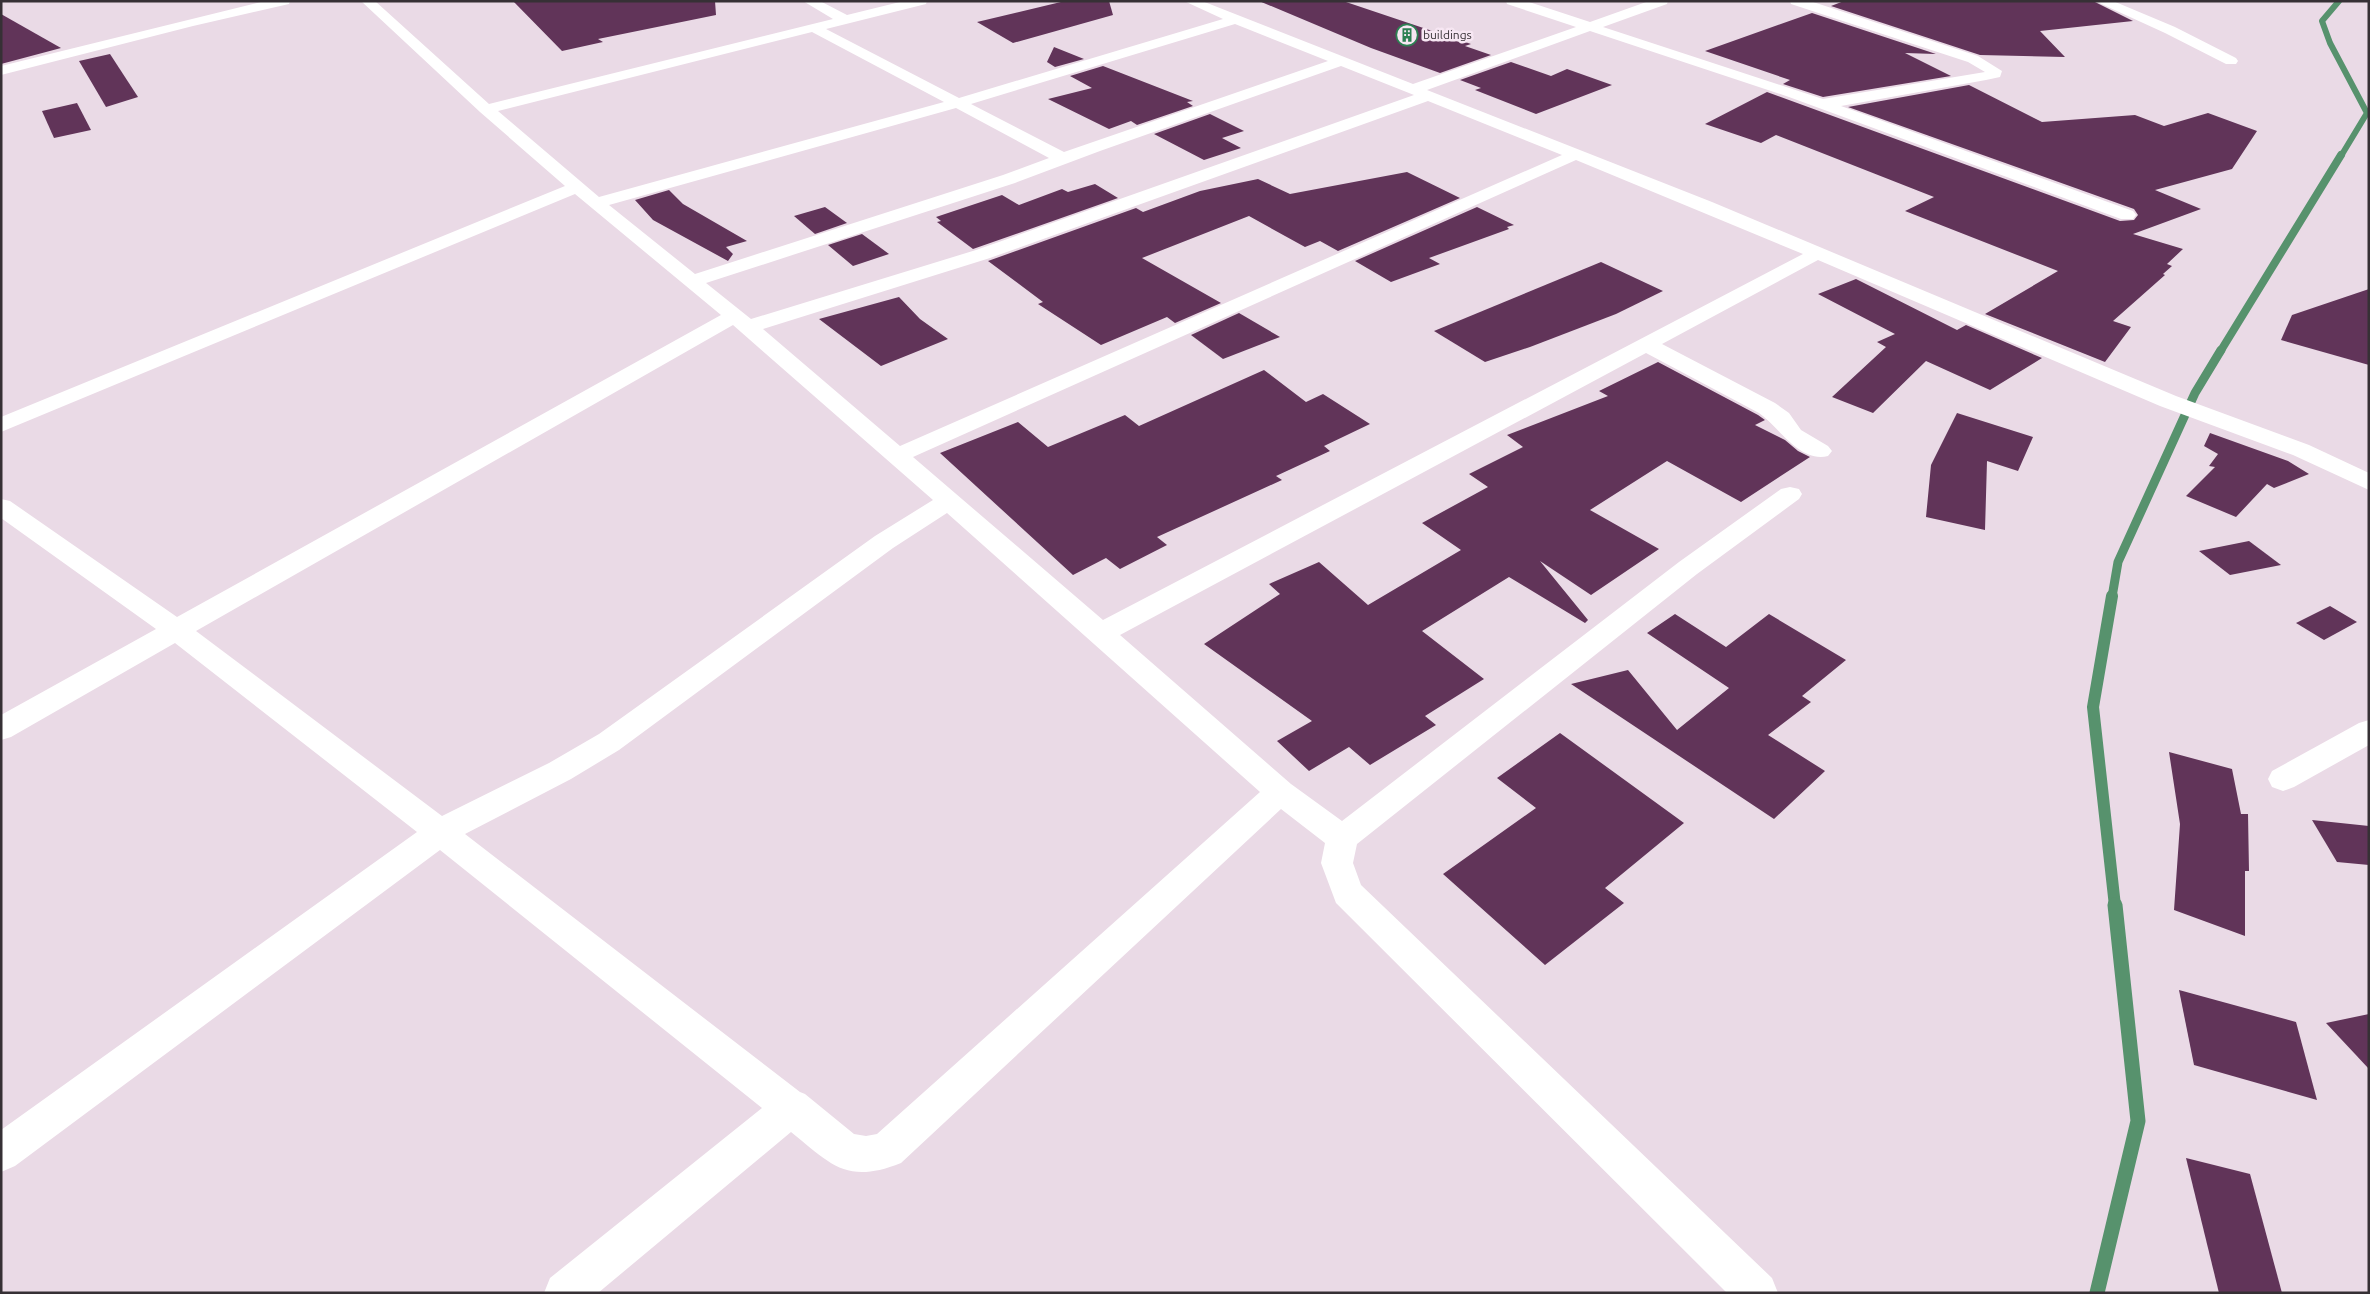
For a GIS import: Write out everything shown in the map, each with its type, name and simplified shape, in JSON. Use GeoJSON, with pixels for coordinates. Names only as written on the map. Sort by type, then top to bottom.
{"type":"FeatureCollection","features":[{"type":"Feature","properties":{"kind":"street"},"geometry":{"type":"LineString","coordinates":[[1,71],[191,22],[284,1]]}},
{"type":"Feature","properties":{"kind":"street"},"geometry":{"type":"LineString","coordinates":[[367,1],[486,109],[596,203],[741,321],[1101,633],[1280,792],[1342,838]]}},
{"type":"Feature","properties":{"kind":"street"},"geometry":{"type":"LineString","coordinates":[[809,1],[846,20]]}},
{"type":"Feature","properties":{"kind":"street"},"geometry":{"type":"LineString","coordinates":[[486,109],[921,1]]}},
{"type":"Feature","properties":{"kind":"street"},"geometry":{"type":"LineString","coordinates":[[1190,1],[1577,154],[1818,253],[2168,401],[2301,450],[2369,483]]}},
{"type":"Feature","properties":{"kind":"street"},"geometry":{"type":"LineString","coordinates":[[1512,1],[1821,104],[2127,215]]}},
{"type":"Feature","properties":{"kind":"street"},"geometry":{"type":"LineString","coordinates":[[1,729],[741,321],[982,254],[1422,92],[1662,1]]}},
{"type":"Feature","properties":{"kind":"street"},"geometry":{"type":"LineString","coordinates":[[1796,1],[1973,59],[1995,71],[1995,74],[1986,76],[1821,104]]}},
{"type":"Feature","properties":{"kind":"street"},"geometry":{"type":"LineString","coordinates":[[2101,1],[2170,30],[2231,61]]}},
{"type":"Feature","properties":{"kind":"street"},"geometry":{"type":"LineString","coordinates":[[596,203],[958,103],[1237,19]]}},
{"type":"Feature","properties":{"kind":"street"},"geometry":{"type":"LineString","coordinates":[[814,28],[1064,159]]}},
{"type":"Feature","properties":{"kind":"street"},"geometry":{"type":"LineString","coordinates":[[693,281],[1009,179],[1342,61]]}},
{"type":"Feature","properties":{"kind":"street"},"geometry":{"type":"LineString","coordinates":[[897,456],[1577,154]]}},
{"type":"Feature","properties":{"kind":"street"},"geometry":{"type":"LineString","coordinates":[[1,425],[577,187]]}},
{"type":"Feature","properties":{"kind":"street"},"geometry":{"type":"LineString","coordinates":[[1101,633],[1818,253]]}},
{"type":"Feature","properties":{"kind":"street"},"geometry":{"type":"LineString","coordinates":[[1646,344],[1767,408],[1781,418],[1792,435],[1820,451]]}},
{"type":"Feature","properties":{"kind":"street"},"geometry":{"type":"LineString","coordinates":[[1757,1293],[1348,893],[1337,863],[1342,838],[1688,568],[1790,494]]}},
{"type":"Feature","properties":{"kind":"street"},"geometry":{"type":"LineString","coordinates":[[1,1153],[440,832],[560,771],[609,742],[884,542],[948,501]]}},
{"type":"Feature","properties":{"kind":"street"},"geometry":{"type":"LineString","coordinates":[[1,506],[178,630],[440,832],[792,1107],[845,1151],[866,1155],[887,1150],[1280,792]]}},
{"type":"Feature","properties":{"kind":"street"},"geometry":{"type":"LineString","coordinates":[[2283,779],[2369,731]]}},
{"type":"Feature","properties":{"kind":"street"},"geometry":{"type":"LineString","coordinates":[[565,1293],[792,1107]]}},
{"type":"Feature","properties":{"kind":"building"},"geometry":{"type":"Polygon","coordinates":[[[513,1],[715,1],[716,15],[598,39],[603,42],[562,51],[513,1]]]}},
{"type":"Feature","properties":{"kind":"building"},"geometry":{"type":"Polygon","coordinates":[[[1065,1],[1109,1],[1113,15],[1013,43],[977,22],[1065,1]]]}},
{"type":"Feature","properties":{"kind":"building"},"geometry":{"type":"Polygon","coordinates":[[[1259,1],[1343,1],[1471,44],[1465,46],[1491,55],[1440,73],[1371,48],[1259,1]]]}},
{"type":"Feature","properties":{"kind":"building"},"geometry":{"type":"Polygon","coordinates":[[[1844,1],[2093,1],[2133,21],[2040,31],[2065,57],[1980,55],[1831,6],[1844,1]]]}},
{"type":"Feature","properties":{"kind":"building"},"geometry":{"type":"Polygon","coordinates":[[[1812,13],[1936,54],[1905,53],[1951,76],[1823,97],[1783,84],[1790,80],[1705,51],[1812,13]]]}},
{"type":"Feature","properties":{"kind":"building"},"geometry":{"type":"Polygon","coordinates":[[[1,14],[61,48],[1,64],[1,14]]]}},
{"type":"Feature","properties":{"kind":"building"},"geometry":{"type":"Polygon","coordinates":[[[1054,47],[1084,59],[1055,67],[1047,62],[1054,47]]]}},
{"type":"Feature","properties":{"kind":"building"},"geometry":{"type":"Polygon","coordinates":[[[110,54],[138,97],[106,107],[79,61],[110,54]]]}},
{"type":"Feature","properties":{"kind":"building"},"geometry":{"type":"Polygon","coordinates":[[[1511,62],[1551,76],[1567,69],[1612,85],[1536,114],[1475,90],[1481,88],[1460,80],[1511,62]]]}},
{"type":"Feature","properties":{"kind":"building"},"geometry":{"type":"Polygon","coordinates":[[[1103,66],[1193,101],[1187,102],[1193,106],[1137,125],[1131,121],[1109,129],[1048,99],[1092,88],[1070,76],[1103,66]]]}},
{"type":"Feature","properties":{"kind":"building"},"geometry":{"type":"Polygon","coordinates":[[[1969,85],[2042,122],[2135,115],[2164,126],[2208,113],[2257,131],[2232,169],[2155,190],[2201,209],[2133,234],[2183,249],[2167,264],[2172,266],[2163,274],[2165,275],[2113,321],[2131,327],[2105,362],[1985,314],[2058,271],[1905,211],[1934,197],[1776,135],[1761,143],[1705,124],[1767,92],[2120,221],[2134,220],[2138,215],[2134,209],[1848,107],[1969,85]]]}},
{"type":"Feature","properties":{"kind":"building"},"geometry":{"type":"Polygon","coordinates":[[[77,103],[91,130],[54,138],[42,111],[77,103]]]}},
{"type":"Feature","properties":{"kind":"building"},"geometry":{"type":"Polygon","coordinates":[[[1210,114],[1244,131],[1222,138],[1241,148],[1204,160],[1154,134],[1210,114]]]}},
{"type":"Feature","properties":{"kind":"building"},"geometry":{"type":"Polygon","coordinates":[[[1407,172],[1460,198],[1338,251],[1320,241],[1305,247],[1249,216],[1142,258],[1221,303],[1175,323],[1167,317],[1101,345],[1038,304],[1043,302],[988,261],[1136,208],[1143,212],[1200,191],[1258,179],[1290,194],[1407,172]]]}},
{"type":"Feature","properties":{"kind":"building"},"geometry":{"type":"Polygon","coordinates":[[[1095,184],[1118,198],[973,249],[937,222],[941,221],[936,217],[1002,195],[1019,205],[1062,189],[1068,192],[1095,184]]]}},
{"type":"Feature","properties":{"kind":"building"},"geometry":{"type":"Polygon","coordinates":[[[669,190],[683,204],[747,241],[726,247],[733,254],[728,261],[653,220],[635,200],[669,190]]]}},
{"type":"Feature","properties":{"kind":"building"},"geometry":{"type":"Polygon","coordinates":[[[825,207],[847,223],[815,234],[794,216],[825,207]]]}},
{"type":"Feature","properties":{"kind":"building"},"geometry":{"type":"Polygon","coordinates":[[[1477,207],[1514,225],[1507,227],[1509,229],[1429,258],[1440,264],[1391,282],[1355,261],[1477,207]]]}},
{"type":"Feature","properties":{"kind":"building"},"geometry":{"type":"Polygon","coordinates":[[[862,234],[889,254],[853,266],[828,245],[862,234]]]}},
{"type":"Feature","properties":{"kind":"building"},"geometry":{"type":"Polygon","coordinates":[[[1601,262],[1663,291],[1616,314],[1485,362],[1434,331],[1601,262]]]}},
{"type":"Feature","properties":{"kind":"building"},"geometry":{"type":"Polygon","coordinates":[[[1856,279],[1957,330],[1966,325],[2042,358],[1990,390],[1926,361],[1873,413],[1832,397],[1886,347],[1877,342],[1895,334],[1818,294],[1856,279]]]}},
{"type":"Feature","properties":{"kind":"building"},"geometry":{"type":"Polygon","coordinates":[[[2369,289],[2369,365],[2281,340],[2292,315],[2369,289]]]}},
{"type":"Feature","properties":{"kind":"building"},"geometry":{"type":"Polygon","coordinates":[[[899,297],[920,319],[948,339],[881,366],[819,319],[899,297]]]}},
{"type":"Feature","properties":{"kind":"building"},"geometry":{"type":"Polygon","coordinates":[[[1239,313],[1280,337],[1223,359],[1191,335],[1239,313]]]}},
{"type":"Feature","properties":{"kind":"building"},"geometry":{"type":"Polygon","coordinates":[[[1658,362],[1758,415],[1765,420],[1755,425],[1785,440],[1798,451],[1810,457],[1741,502],[1667,461],[1590,510],[1659,549],[1591,595],[1540,561],[1588,620],[1585,623],[1509,577],[1422,631],[1484,679],[1425,716],[1436,725],[1370,765],[1349,747],[1309,771],[1277,741],[1312,721],[1204,644],[1280,594],[1269,584],[1319,562],[1368,605],[1461,550],[1422,523],[1488,487],[1469,474],[1523,447],[1507,435],[1608,396],[1599,391],[1658,362]]]}},
{"type":"Feature","properties":{"kind":"building"},"geometry":{"type":"Polygon","coordinates":[[[1264,370],[1306,402],[1323,394],[1370,424],[1324,446],[1330,451],[1276,476],[1282,480],[1157,537],[1167,545],[1120,569],[1106,558],[1073,575],[940,453],[1018,422],[1048,447],[1125,415],[1139,426],[1264,370]]]}},
{"type":"Feature","properties":{"kind":"building"},"geometry":{"type":"Polygon","coordinates":[[[1957,413],[2033,437],[2018,471],[1987,461],[1985,530],[1926,517],[1931,465],[1957,413]]]}},
{"type":"Feature","properties":{"kind":"building"},"geometry":{"type":"Polygon","coordinates":[[[2210,433],[2288,461],[2309,474],[2274,488],[2267,484],[2236,517],[2186,496],[2215,467],[2209,466],[2218,454],[2204,446],[2210,433]]]}},
{"type":"Feature","properties":{"kind":"building"},"geometry":{"type":"Polygon","coordinates":[[[2249,541],[2281,565],[2230,575],[2199,551],[2249,541]]]}},
{"type":"Feature","properties":{"kind":"building"},"geometry":{"type":"Polygon","coordinates":[[[2330,606],[2357,622],[2324,640],[2296,623],[2330,606]]]}},
{"type":"Feature","properties":{"kind":"building"},"geometry":{"type":"Polygon","coordinates":[[[1675,614],[1726,647],[1769,614],[1846,660],[1802,696],[1811,702],[1768,735],[1825,771],[1774,819],[1571,684],[1628,670],[1677,730],[1729,688],[1647,633],[1675,614]]]}},
{"type":"Feature","properties":{"kind":"building"},"geometry":{"type":"Polygon","coordinates":[[[1560,733],[1684,823],[1605,888],[1624,903],[1545,965],[1443,874],[1536,808],[1497,778],[1560,733]]]}},
{"type":"Feature","properties":{"kind":"building"},"geometry":{"type":"Polygon","coordinates":[[[2169,752],[2232,769],[2241,814],[2248,814],[2249,871],[2245,871],[2245,936],[2174,910],[2180,824],[2169,752]]]}},
{"type":"Feature","properties":{"kind":"building"},"geometry":{"type":"Polygon","coordinates":[[[2312,820],[2369,826],[2369,865],[2337,862],[2312,820]]]}},
{"type":"Feature","properties":{"kind":"building"},"geometry":{"type":"Polygon","coordinates":[[[2179,990],[2296,1022],[2317,1100],[2194,1065],[2179,990]]]}},
{"type":"Feature","properties":{"kind":"building"},"geometry":{"type":"Polygon","coordinates":[[[2369,1014],[2369,1069],[2326,1023],[2369,1014]]]}},
{"type":"Feature","properties":{"kind":"building"},"geometry":{"type":"Polygon","coordinates":[[[2186,1158],[2250,1174],[2282,1293],[2219,1293],[2186,1158]]]}},
{"type":"Feature","properties":{"kind":"waterway"},"geometry":{"type":"LineString","coordinates":[[2339,1],[2322,21],[2330,43],[2367,113],[2341,156]]}},
{"type":"Feature","properties":{"kind":"waterway"},"geometry":{"type":"LineString","coordinates":[[2220,352],[2341,155]]}},
{"type":"Feature","properties":{"kind":"waterway"},"geometry":{"type":"LineString","coordinates":[[2112,597],[2118,562],[2195,393],[2221,350]]}},
{"type":"Feature","properties":{"kind":"waterway"},"geometry":{"type":"LineString","coordinates":[[2112,596],[2093,707],[2115,906]]}},
{"type":"Feature","properties":{"kind":"waterway"},"geometry":{"type":"LineString","coordinates":[[2097,1293],[2138,1121],[2115,905]]}},
{"type":"Feature","properties":{"kind":"place","name":"buildings"},"geometry":{"type":"Point","coordinates":[1407,35]}}]}
